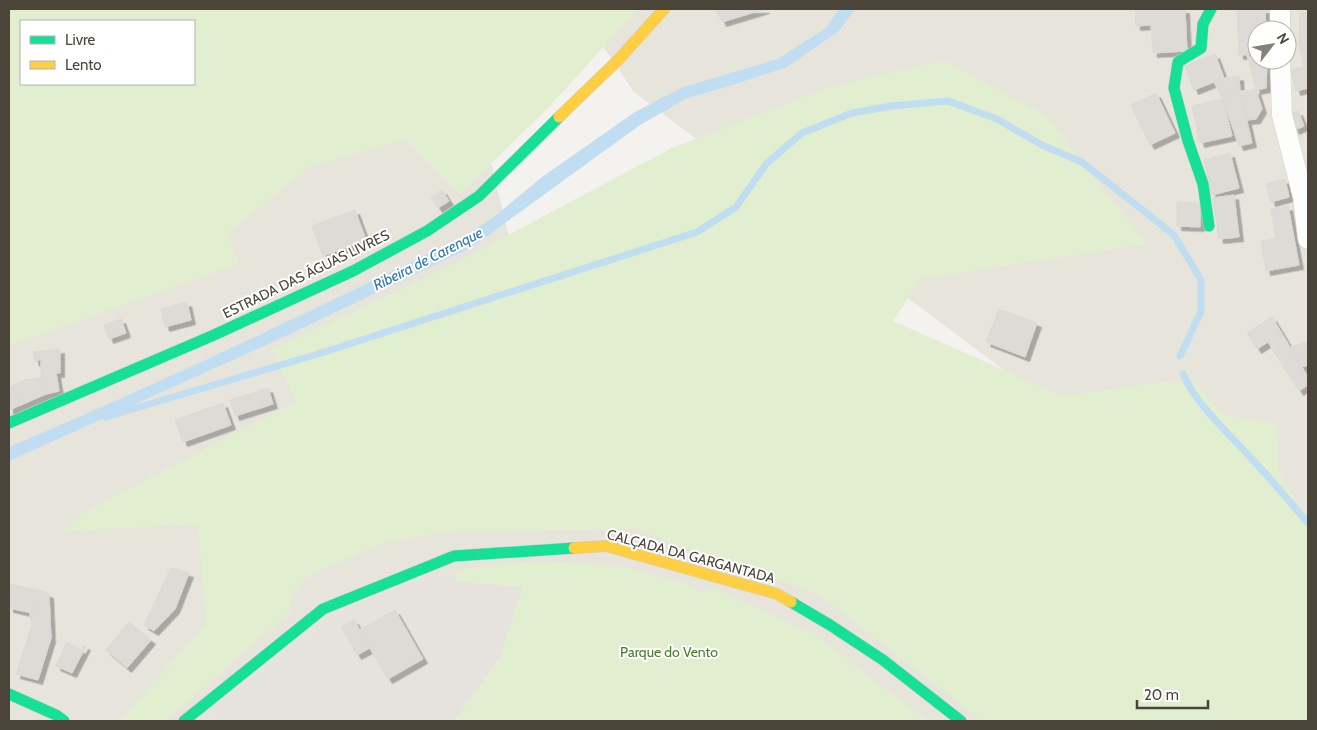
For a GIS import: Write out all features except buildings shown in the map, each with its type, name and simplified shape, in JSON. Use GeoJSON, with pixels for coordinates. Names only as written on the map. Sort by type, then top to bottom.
{"type":"FeatureCollection","features":[{"type":"Feature","properties":{"kind":"street","name":"ESTRADA DAS ÁGUAS LIVRES"},"geometry":{"type":"LineString","coordinates":[[9,423],[232,327],[353,272],[427,230],[479,196],[619,59],[664,9]]}},
{"type":"Feature","properties":{"kind":"street"},"geometry":{"type":"LineString","coordinates":[[1209,226],[1203,184],[1188,141],[1174,88],[1178,62],[1201,48],[1203,24],[1212,9]]}},
{"type":"Feature","properties":{"kind":"street"},"geometry":{"type":"LineString","coordinates":[[1280,70],[1282,115],[1303,197],[1308,239]]}},
{"type":"Feature","properties":{"kind":"street","name":"CALÇADA DA GARGANTADA"},"geometry":{"type":"LineString","coordinates":[[184,721],[323,609],[454,556],[606,546],[777,594],[830,625],[883,660],[961,721]]}},
{"type":"Feature","properties":{"kind":"street"},"geometry":{"type":"LineString","coordinates":[[9,694],[56,715],[64,721]]}},
{"type":"Feature","properties":{"kind":"shaded area"},"geometry":{"type":"Polygon","coordinates":[[[578,9],[1308,9],[1308,599],[634,92],[578,9]]]}},
{"type":"Feature","properties":{"kind":"shaded area"},"geometry":{"type":"Polygon","coordinates":[[[477,104],[540,366],[1159,721],[9,721],[9,229],[477,104]]]}},
{"type":"Feature","properties":{"kind":"shaded area"},"geometry":{"type":"Polygon","coordinates":[[[562,561],[616,565],[593,679],[564,721],[217,721],[215,707],[337,619],[395,586],[453,577],[458,569],[562,561]]]}},
{"type":"Feature","properties":{"kind":"green space"},"geometry":{"type":"Polygon","coordinates":[[[9,9],[638,9],[550,106],[460,194],[406,140],[310,167],[228,233],[239,264],[9,346],[9,9]]]}},
{"type":"Feature","properties":{"kind":"green space"},"geometry":{"type":"Polygon","coordinates":[[[944,60],[1046,116],[1147,244],[921,279],[893,321],[1063,396],[1170,381],[1195,382],[1223,414],[1276,424],[1279,471],[1308,523],[1308,721],[982,721],[817,594],[633,529],[446,532],[382,544],[312,574],[293,591],[290,612],[166,721],[119,721],[206,624],[198,525],[63,531],[86,511],[296,401],[271,350],[444,269],[672,148],[829,87],[944,60]]]}},
{"type":"Feature","properties":{"kind":"green space","name":"Parque do Vento"},"geometry":{"type":"Polygon","coordinates":[[[535,561],[616,565],[687,583],[703,593],[712,587],[814,634],[928,721],[454,721],[500,657],[523,587],[456,582],[454,577],[458,569],[535,561]]]}},
{"type":"Feature","properties":{"kind":"water","name":"Ribeira de Carenque"},"geometry":{"type":"Polygon","coordinates":[[[839,9],[855,9],[839,31],[787,67],[685,99],[640,125],[472,247],[277,340],[9,461],[9,447],[182,371],[467,235],[494,217],[542,177],[635,112],[683,87],[778,59],[826,28],[839,9]]]}},
{"type":"Feature","properties":{"kind":"waterway"},"geometry":{"type":"LineString","coordinates":[[106,417],[318,354],[697,232],[736,207],[767,163],[802,133],[852,113],[891,106],[948,101],[997,119],[1042,145],[1082,162],[1174,235],[1201,280],[1201,312],[1180,356]]}},
{"type":"Feature","properties":{"kind":"waterway"},"geometry":{"type":"LineString","coordinates":[[1183,374],[1196,397],[1213,418],[1265,473],[1308,523]]}},
{"type":"Feature","properties":{"kind":"traffic: fast"},"geometry":{"type":"LineString","coordinates":[[1209,226],[1203,184],[1188,141],[1174,88],[1178,62],[1201,48],[1203,24],[1211,9]]}},
{"type":"Feature","properties":{"kind":"traffic: fast"},"geometry":{"type":"LineString","coordinates":[[9,423],[214,335],[353,271],[427,231],[479,196],[559,117]]}},
{"type":"Feature","properties":{"kind":"traffic: fast"},"geometry":{"type":"LineString","coordinates":[[184,721],[323,609],[454,556],[574,548]]}},
{"type":"Feature","properties":{"kind":"traffic: fast"},"geometry":{"type":"LineString","coordinates":[[791,602],[883,660],[961,721]]}},
{"type":"Feature","properties":{"kind":"traffic: fast"},"geometry":{"type":"LineString","coordinates":[[9,694],[56,715],[64,721]]}},
{"type":"Feature","properties":{"kind":"traffic: slow"},"geometry":{"type":"LineString","coordinates":[[559,117],[619,59],[664,9]]}},
{"type":"Feature","properties":{"kind":"traffic: slow"},"geometry":{"type":"LineString","coordinates":[[574,548],[606,546],[777,594],[791,602]]}}]}
